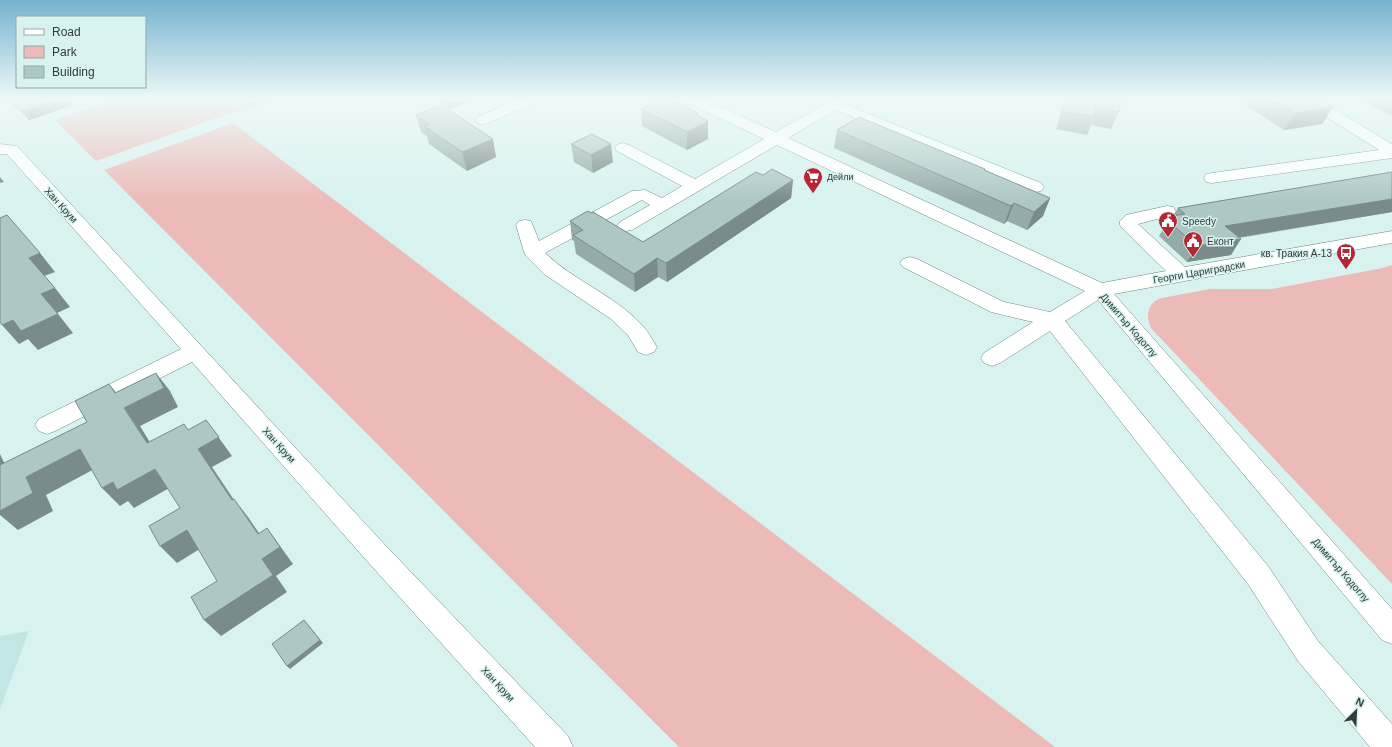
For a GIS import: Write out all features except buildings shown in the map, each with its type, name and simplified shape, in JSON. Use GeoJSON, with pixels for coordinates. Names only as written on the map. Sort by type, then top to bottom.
{"type":"FeatureCollection","features":[{"type":"Feature","properties":{"kind":"street","name":"Димитър Кодоглу"},"geometry":{"type":"LineString","coordinates":[[763,133],[1100,290],[1392,630]]}},
{"type":"Feature","properties":{"kind":"street"},"geometry":{"type":"LineString","coordinates":[[626,226],[786,133]]}},
{"type":"Feature","properties":{"kind":"street"},"geometry":{"type":"LineString","coordinates":[[904,133],[1035,187]]}},
{"type":"Feature","properties":{"kind":"street"},"geometry":{"type":"LineString","coordinates":[[1362,133],[1392,152]]}},
{"type":"Feature","properties":{"kind":"street"},"geometry":{"type":"LineString","coordinates":[[623,148],[695,186]]}},
{"type":"Feature","properties":{"kind":"street","name":"Хан Крум"},"geometry":{"type":"LineString","coordinates":[[0,149],[11,149],[376,553],[557,747]]}},
{"type":"Feature","properties":{"kind":"street"},"geometry":{"type":"LineString","coordinates":[[1212,178],[1392,152]]}},
{"type":"Feature","properties":{"kind":"street"},"geometry":{"type":"LineString","coordinates":[[533,252],[638,195],[645,195],[663,205]]}},
{"type":"Feature","properties":{"kind":"street"},"geometry":{"type":"LineString","coordinates":[[1167,212],[1132,219],[1129,221],[1129,225],[1181,274]]}},
{"type":"Feature","properties":{"kind":"street"},"geometry":{"type":"LineString","coordinates":[[525,225],[533,252],[551,270],[618,314],[635,330],[646,347]]}},
{"type":"Feature","properties":{"kind":"street","name":"Георги Цариградски"},"geometry":{"type":"LineString","coordinates":[[1100,290],[1181,274],[1392,237]]}},
{"type":"Feature","properties":{"kind":"street"},"geometry":{"type":"LineString","coordinates":[[910,263],[998,308],[1053,320],[1258,575],[1308,652],[1383,738]]}},
{"type":"Feature","properties":{"kind":"street"},"geometry":{"type":"LineString","coordinates":[[992,358],[1100,290]]}},
{"type":"Feature","properties":{"kind":"street"},"geometry":{"type":"LineString","coordinates":[[47,425],[194,352]]}},
{"type":"Feature","properties":{"kind":"shaded area"},"geometry":{"type":"Polygon","coordinates":[[[29,631],[0,709],[0,636],[29,631]]]}},
{"type":"Feature","properties":{"kind":"green space"},"geometry":{"type":"Polygon","coordinates":[[[68,133],[175,133],[96,161],[68,133]]]}},
{"type":"Feature","properties":{"kind":"green space"},"geometry":{"type":"Polygon","coordinates":[[[206,133],[246,133],[1055,747],[679,747],[104,170],[206,133]]]}},
{"type":"Feature","properties":{"kind":"green space"},"geometry":{"type":"Polygon","coordinates":[[[1392,265],[1392,584],[1151,328],[1148,314],[1151,306],[1157,300],[1162,298],[1210,289],[1272,289],[1392,265]]]}},
{"type":"Feature","properties":{"kind":"place","name":"Дейли"},"geometry":{"type":"Point","coordinates":[813,194]}},
{"type":"Feature","properties":{"kind":"place","name":"Speedy"},"geometry":{"type":"Point","coordinates":[1168,238]}},
{"type":"Feature","properties":{"kind":"place","name":"Еконт"},"geometry":{"type":"Point","coordinates":[1193,258]}},
{"type":"Feature","properties":{"kind":"place","name":"кв. Тракия А-13"},"geometry":{"type":"Point","coordinates":[1346,270]}}]}
